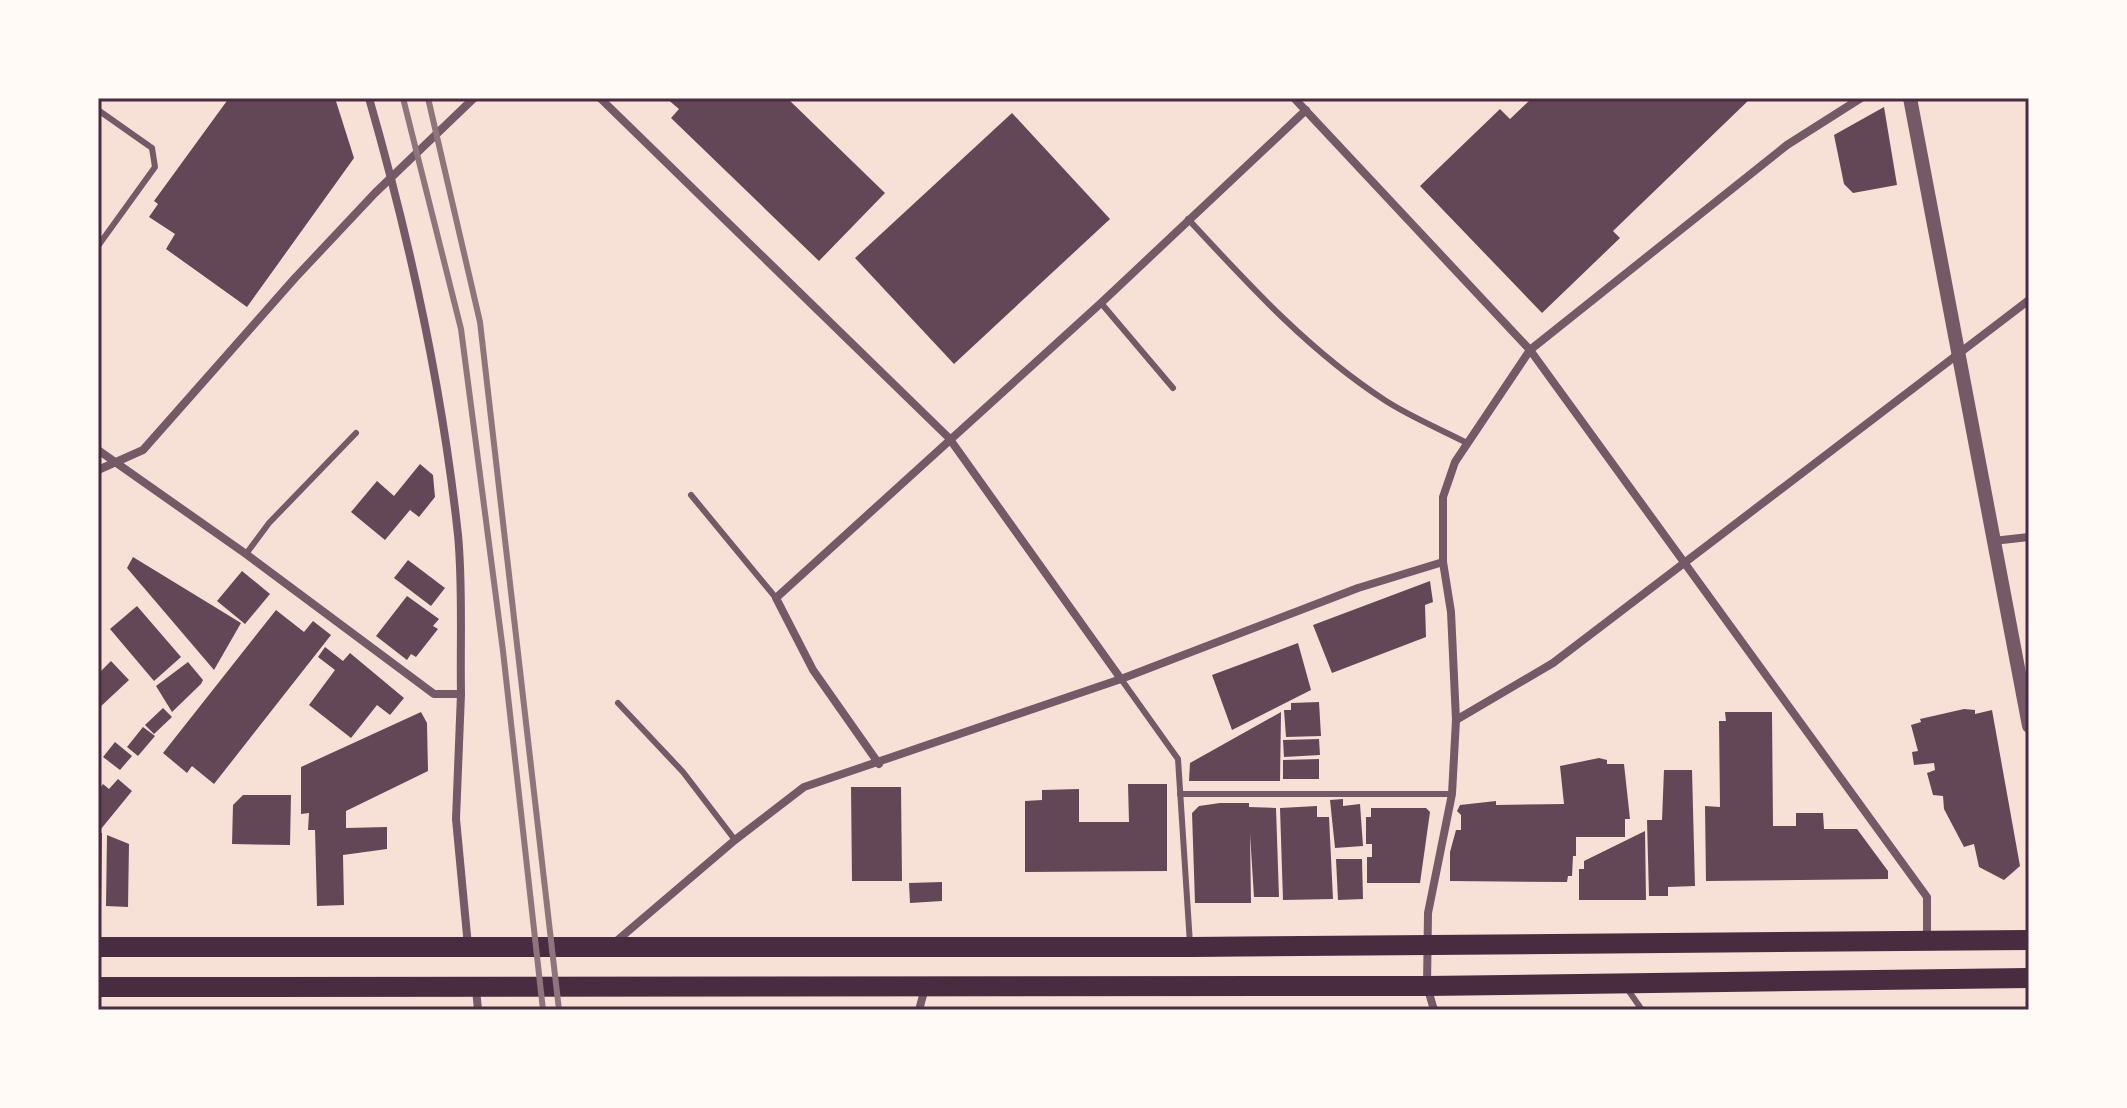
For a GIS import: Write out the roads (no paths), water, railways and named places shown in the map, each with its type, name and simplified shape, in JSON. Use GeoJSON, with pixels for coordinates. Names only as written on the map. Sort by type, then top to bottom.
{"type":"FeatureCollection","features":[{"type":"Feature","properties":{"kind":"main road"},"geometry":{"type":"LineString","coordinates":[[98,947],[1191,947],[2029,940]]}},
{"type":"Feature","properties":{"kind":"main road"},"geometry":{"type":"LineString","coordinates":[[98,987],[1427,986],[2029,978]]}},
{"type":"Feature","properties":{"kind":"street"},"geometry":{"type":"LineString","coordinates":[[369,98],[402,212],[436,384],[458,537],[461,694],[456,819],[469,947]]}},
{"type":"Feature","properties":{"kind":"street"},"geometry":{"type":"LineString","coordinates":[[98,470],[143,450],[295,278],[392,177],[474,98]]}},
{"type":"Feature","properties":{"kind":"street"},"geometry":{"type":"LineString","coordinates":[[600,98],[949,438],[1121,679]]}},
{"type":"Feature","properties":{"kind":"street"},"geometry":{"type":"LineString","coordinates":[[1294,98],[1530,350],[1927,897],[1927,941]]}},
{"type":"Feature","properties":{"kind":"street"},"geometry":{"type":"LineString","coordinates":[[1434,1010],[1427,986],[1428,913],[1452,794],[1456,720],[1451,612],[1443,562],[1443,497],[1455,462],[1530,350],[1787,145],[1861,98]]}},
{"type":"Feature","properties":{"kind":"street"},"geometry":{"type":"LineString","coordinates":[[1910,98],[2029,726]]}},
{"type":"Feature","properties":{"kind":"street"},"geometry":{"type":"LineString","coordinates":[[879,764],[813,670],[776,598],[1101,303],[1306,110]]}},
{"type":"Feature","properties":{"kind":"street"},"geometry":{"type":"LineString","coordinates":[[1456,720],[1553,663],[1686,565],[2029,300]]}},
{"type":"Feature","properties":{"kind":"street"},"geometry":{"type":"LineString","coordinates":[[98,450],[246,554],[434,694],[461,694]]}},
{"type":"Feature","properties":{"kind":"street"},"geometry":{"type":"LineString","coordinates":[[1993,541],[2029,537]]}},
{"type":"Feature","properties":{"kind":"street"},"geometry":{"type":"LineString","coordinates":[[609,948],[735,840],[804,787],[879,764],[1121,679],[1358,588],[1443,562]]}},
{"type":"Feature","properties":{"kind":"street"},"geometry":{"type":"LineString","coordinates":[[919,1010],[926,985]]}},
{"type":"Feature","properties":{"kind":"street"},"geometry":{"type":"LineString","coordinates":[[476,988],[478,1010]]}},
{"type":"Feature","properties":{"kind":"lane"},"geometry":{"type":"LineString","coordinates":[[98,110],[152,148],[155,167],[98,246]]}},
{"type":"Feature","properties":{"kind":"lane"},"geometry":{"type":"LineString","coordinates":[[1188,219],[1270,307],[1354,378],[1387,402],[1467,443]]}},
{"type":"Feature","properties":{"kind":"lane"},"geometry":{"type":"LineString","coordinates":[[1101,303],[1173,388]]}},
{"type":"Feature","properties":{"kind":"lane"},"geometry":{"type":"LineString","coordinates":[[246,554],[269,523],[356,433]]}},
{"type":"Feature","properties":{"kind":"lane"},"geometry":{"type":"LineString","coordinates":[[691,495],[776,598]]}},
{"type":"Feature","properties":{"kind":"lane"},"geometry":{"type":"LineString","coordinates":[[1121,679],[1178,759],[1191,947]]}},
{"type":"Feature","properties":{"kind":"lane"},"geometry":{"type":"LineString","coordinates":[[618,703],[683,772],[735,840]]}},
{"type":"Feature","properties":{"kind":"lane"},"geometry":{"type":"LineString","coordinates":[[1180,794],[1452,794]]}},
{"type":"Feature","properties":{"kind":"lane"},"geometry":{"type":"LineString","coordinates":[[1624,984],[1642,1010]]}},
{"type":"Feature","properties":{"kind":"railway"},"geometry":{"type":"LineString","coordinates":[[403,98],[461,329],[503,651],[543,1010]]}},
{"type":"Feature","properties":{"kind":"railway"},"geometry":{"type":"LineString","coordinates":[[428,98],[480,322],[559,1010]]}}]}
